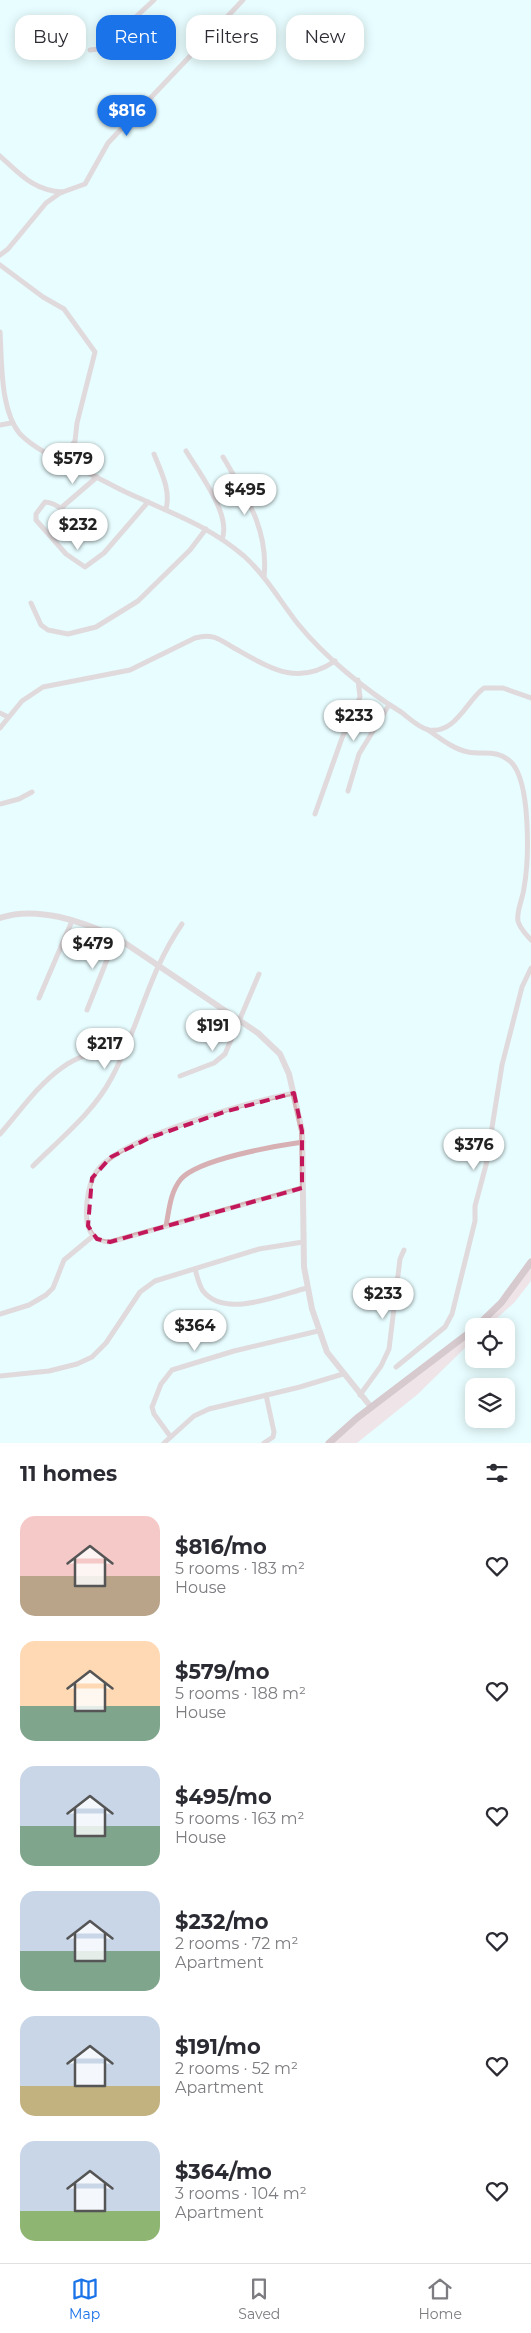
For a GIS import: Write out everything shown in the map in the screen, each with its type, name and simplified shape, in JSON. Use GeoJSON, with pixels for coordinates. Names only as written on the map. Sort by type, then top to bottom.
{"type":"FeatureCollection","features":[{"type":"Feature","properties":{"kind":"main road"},"geometry":{"type":"LineString","coordinates":[[485,1318],[501,1303],[531,1262]]}},
{"type":"Feature","properties":{"kind":"main road"},"geometry":{"type":"LineString","coordinates":[[329,1443],[371,1407],[465,1335]]}},
{"type":"Feature","properties":{"kind":"street"},"geometry":{"type":"LineString","coordinates":[[90,50],[103,47],[154,0]]}},
{"type":"Feature","properties":{"kind":"street"},"geometry":{"type":"LineString","coordinates":[[0,255],[8,249],[46,203],[63,192],[85,184],[108,143],[241,1]]}},
{"type":"Feature","properties":{"kind":"street"},"geometry":{"type":"LineString","coordinates":[[0,156],[35,187],[63,192]]}},
{"type":"Feature","properties":{"kind":"street"},"geometry":{"type":"LineString","coordinates":[[0,265],[43,298],[64,309],[95,352],[77,423],[75,441],[61,462]]}},
{"type":"Feature","properties":{"kind":"street"},"geometry":{"type":"LineString","coordinates":[[0,332],[4,388],[11,423],[24,438],[61,462],[206,529],[222,539],[264,577],[298,623],[334,661],[389,705],[450,745],[467,752],[489,752],[502,756],[516,767],[526,801],[529,824],[525,884],[517,919],[522,931],[531,940]]}},
{"type":"Feature","properties":{"kind":"street"},"geometry":{"type":"LineString","coordinates":[[0,425],[11,423]]}},
{"type":"Feature","properties":{"kind":"street"},"geometry":{"type":"LineString","coordinates":[[186,451],[212,493],[219,510],[224,529],[222,539]]}},
{"type":"Feature","properties":{"kind":"street"},"geometry":{"type":"LineString","coordinates":[[154,454],[168,497],[166,510]]}},
{"type":"Feature","properties":{"kind":"street"},"geometry":{"type":"LineString","coordinates":[[223,457],[248,499],[261,528],[266,557],[264,577]]}},
{"type":"Feature","properties":{"kind":"street"},"geometry":{"type":"LineString","coordinates":[[61,508],[97,477]]}},
{"type":"Feature","properties":{"kind":"street"},"geometry":{"type":"LineString","coordinates":[[84,534],[61,508],[54,504],[45,502],[35,518],[62,550],[85,567],[90,565],[108,548],[148,502]]}},
{"type":"Feature","properties":{"kind":"street"},"geometry":{"type":"LineString","coordinates":[[31,603],[43,628],[48,630],[68,634],[100,625],[138,601],[190,550],[206,529]]}},
{"type":"Feature","properties":{"kind":"street"},"geometry":{"type":"LineString","coordinates":[[0,728],[22,701],[43,687],[130,670],[195,638],[205,635],[220,638],[236,649],[290,674],[311,674],[334,661]]}},
{"type":"Feature","properties":{"kind":"street"},"geometry":{"type":"LineString","coordinates":[[315,814],[342,738],[360,697],[358,680]]}},
{"type":"Feature","properties":{"kind":"street"},"geometry":{"type":"LineString","coordinates":[[428,730],[444,728],[454,721],[484,688],[503,688],[531,698]]}},
{"type":"Feature","properties":{"kind":"street"},"geometry":{"type":"LineString","coordinates":[[348,791],[359,754],[389,705]]}},
{"type":"Feature","properties":{"kind":"street"},"geometry":{"type":"LineString","coordinates":[[0,713],[8,718]]}},
{"type":"Feature","properties":{"kind":"street"},"geometry":{"type":"LineString","coordinates":[[0,804],[32,792]]}},
{"type":"Feature","properties":{"kind":"street"},"geometry":{"type":"LineString","coordinates":[[0,918],[26,914],[50,916],[72,921],[116,937],[264,1037],[280,1054],[294,1093],[303,1142],[303,1242],[307,1288],[318,1331],[327,1352],[371,1407]]}},
{"type":"Feature","properties":{"kind":"street"},"geometry":{"type":"LineString","coordinates":[[39,998],[72,921]]}},
{"type":"Feature","properties":{"kind":"street"},"geometry":{"type":"LineString","coordinates":[[33,1166],[96,1100],[112,1079],[158,964],[182,924]]}},
{"type":"Feature","properties":{"kind":"street"},"geometry":{"type":"LineString","coordinates":[[87,1010],[116,937]]}},
{"type":"Feature","properties":{"kind":"street"},"geometry":{"type":"LineString","coordinates":[[396,1367],[446,1327],[452,1314],[475,1221],[475,1206],[486,1165],[502,1065],[522,987],[531,968]]}},
{"type":"Feature","properties":{"kind":"street"},"geometry":{"type":"LineString","coordinates":[[180,1076],[218,1061],[228,1050],[259,974]]}},
{"type":"Feature","properties":{"kind":"street"},"geometry":{"type":"LineString","coordinates":[[0,1134],[49,1079],[69,1062],[81,1055],[102,1050],[123,1052]]}},
{"type":"Feature","properties":{"kind":"street"},"geometry":{"type":"LineString","coordinates":[[294,1093],[224,1112],[157,1135],[117,1153],[98,1168],[92,1178],[87,1214],[88,1226],[93,1236],[99,1240],[110,1242],[302,1188]]}},
{"type":"Feature","properties":{"kind":"street"},"geometry":{"type":"LineString","coordinates":[[166,1226],[170,1203],[177,1185],[189,1172],[239,1155],[303,1142]]}},
{"type":"Feature","properties":{"kind":"street"},"geometry":{"type":"LineString","coordinates":[[0,1314],[29,1305],[46,1295],[53,1288],[64,1260],[93,1236]]}},
{"type":"Feature","properties":{"kind":"street"},"geometry":{"type":"LineString","coordinates":[[0,1376],[49,1370],[77,1364],[92,1357],[102,1348],[144,1288],[164,1278],[259,1248],[303,1242]]}},
{"type":"Feature","properties":{"kind":"street"},"geometry":{"type":"LineString","coordinates":[[360,1394],[382,1366],[389,1349],[400,1259],[404,1250]]}},
{"type":"Feature","properties":{"kind":"street"},"geometry":{"type":"LineString","coordinates":[[195,1269],[204,1292],[214,1299],[230,1305],[242,1304],[307,1288]]}},
{"type":"Feature","properties":{"kind":"street"},"geometry":{"type":"LineString","coordinates":[[170,1436],[154,1414],[152,1408],[161,1384],[172,1370],[318,1331]]}},
{"type":"Feature","properties":{"kind":"street"},"geometry":{"type":"LineString","coordinates":[[164,1443],[170,1436],[201,1413],[343,1374]]}},
{"type":"Feature","properties":{"kind":"street"},"geometry":{"type":"LineString","coordinates":[[264,1443],[273,1437],[274,1432],[266,1395]]}},
{"type":"Feature","properties":{"kind":"highlighted area"},"geometry":{"type":"Polygon","coordinates":[[[294,1093],[302,1131],[302,1188],[110,1242],[97,1239],[88,1226],[92,1178],[111,1157],[149,1138],[224,1112],[294,1093]]]}},
{"type":"Feature","properties":{"kind":"shaded area"},"geometry":{"type":"Polygon","coordinates":[[[531,1262],[531,1281],[514,1303],[497,1318],[486,1318],[494,1311],[531,1262]]]}},
{"type":"Feature","properties":{"kind":"shaded area"},"geometry":{"type":"Polygon","coordinates":[[[465,1336],[465,1348],[418,1394],[357,1443],[329,1443],[465,1336]]]}}]}
